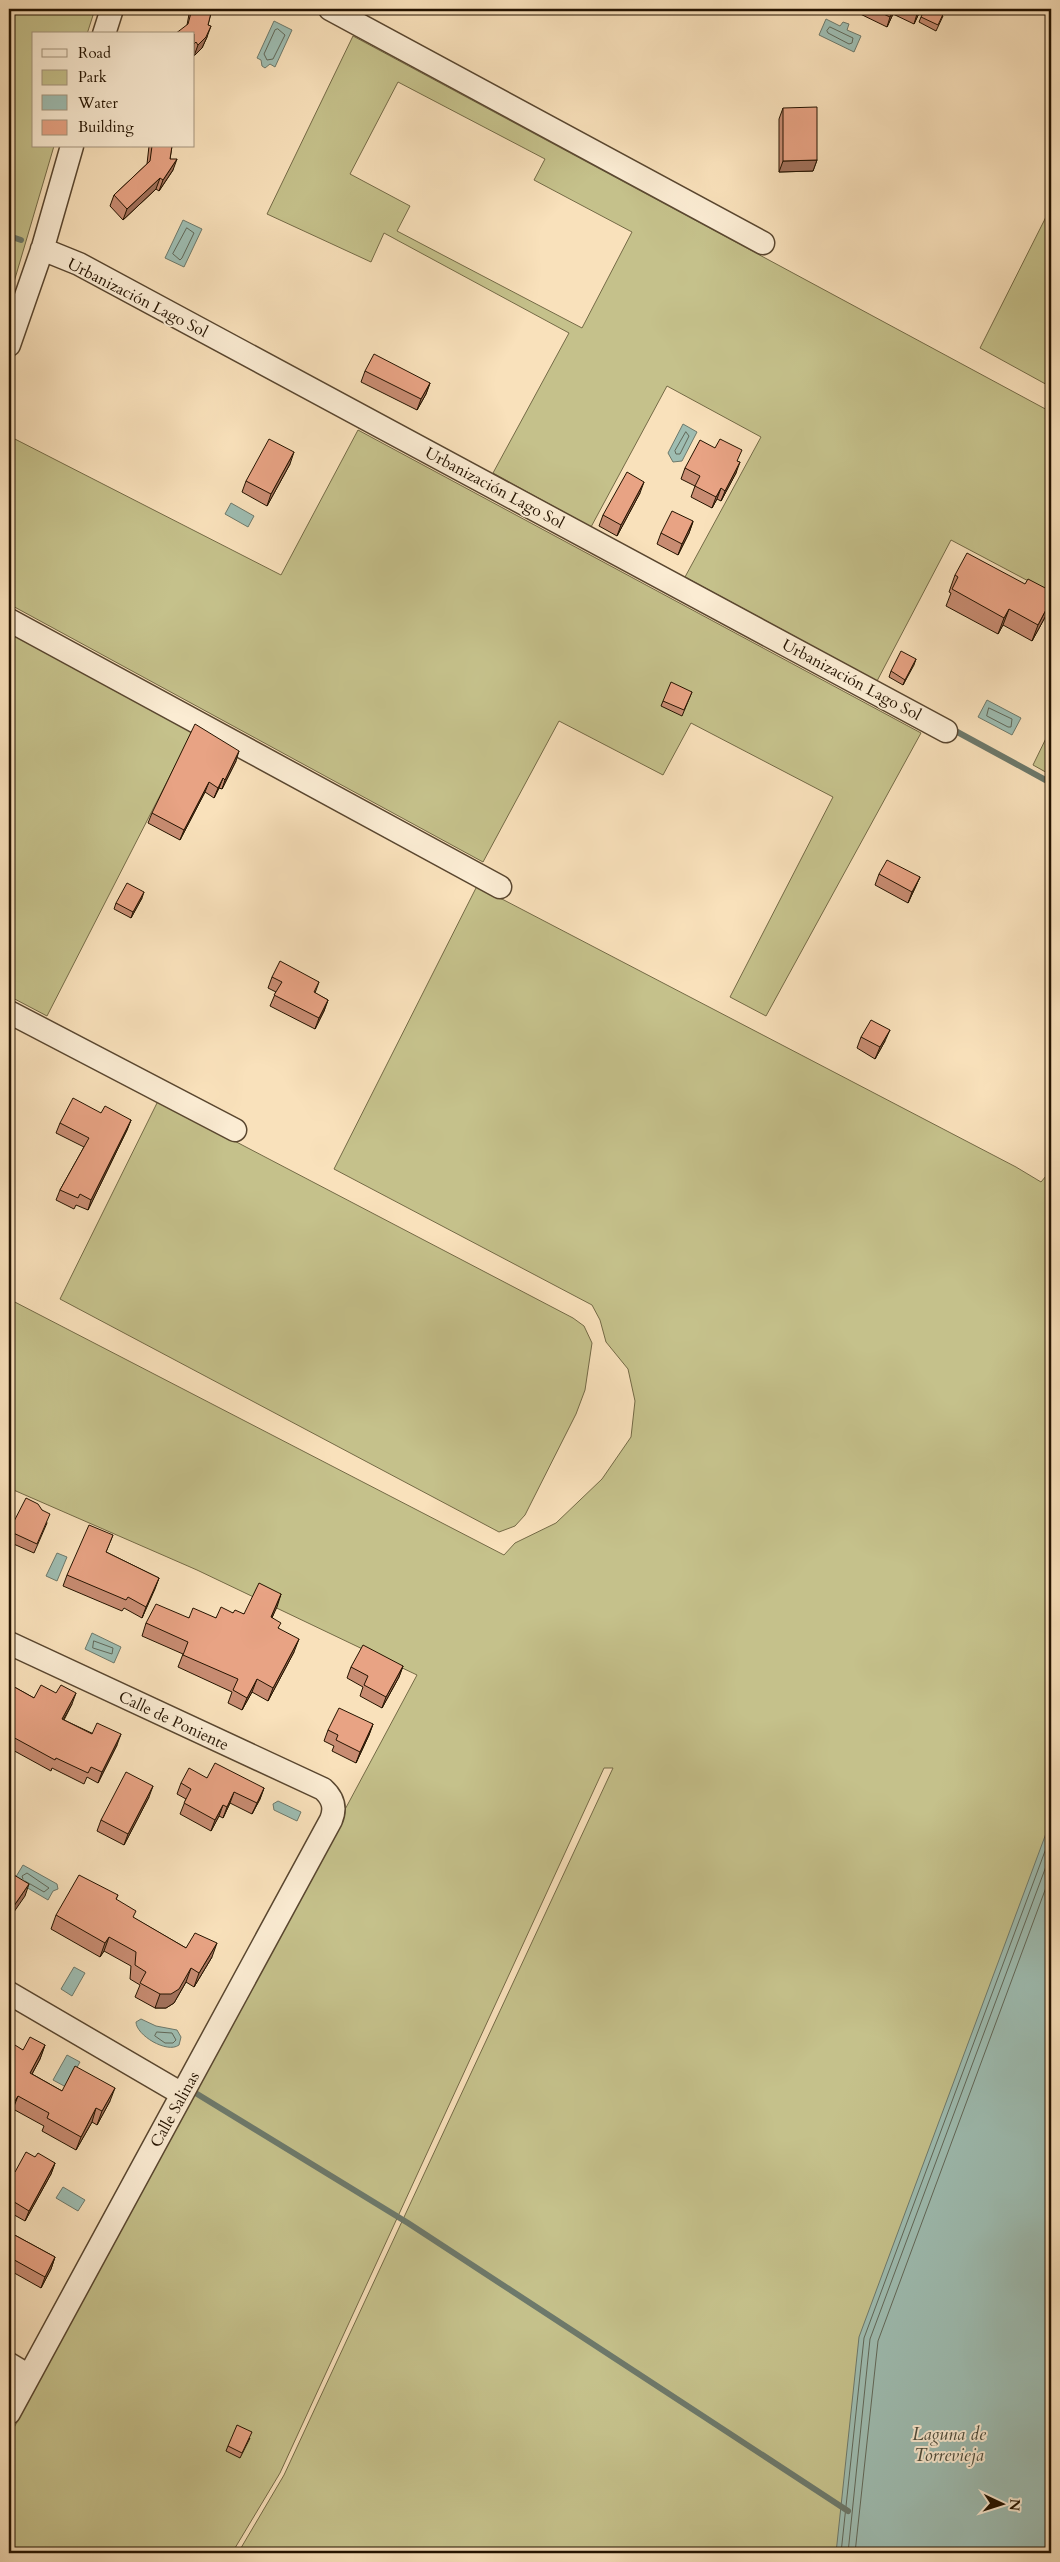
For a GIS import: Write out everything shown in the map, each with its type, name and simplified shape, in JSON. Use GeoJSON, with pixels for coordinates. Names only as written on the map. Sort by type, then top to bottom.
{"type":"FeatureCollection","features":[{"type":"Feature","properties":{"kind":"street"},"geometry":{"type":"LineString","coordinates":[[105,32],[112,9]]}},
{"type":"Feature","properties":{"kind":"street"},"geometry":{"type":"LineString","coordinates":[[330,9],[763,243]]}},
{"type":"Feature","properties":{"kind":"street"},"geometry":{"type":"LineString","coordinates":[[9,345],[42,249],[71,148]]}},
{"type":"Feature","properties":{"kind":"street","name":"Urbanización Lago Sol"},"geometry":{"type":"LineString","coordinates":[[42,249],[79,264],[946,730]]}},
{"type":"Feature","properties":{"kind":"street"},"geometry":{"type":"LineString","coordinates":[[9,620],[500,886]]}},
{"type":"Feature","properties":{"kind":"street"},"geometry":{"type":"LineString","coordinates":[[9,1012],[235,1130]]}},
{"type":"Feature","properties":{"kind":"street","name":"Calle de Poniente"},"geometry":{"type":"LineString","coordinates":[[9,1644],[324,1789],[333,1803]]}},
{"type":"Feature","properties":{"kind":"street","name":"Calle Salinas"},"geometry":{"type":"LineString","coordinates":[[9,2413],[331,1820],[333,1803]]}},
{"type":"Feature","properties":{"kind":"street"},"geometry":{"type":"LineString","coordinates":[[9,1993],[182,2094]]}},
{"type":"Feature","properties":{"kind":"street"},"geometry":{"type":"LineString","coordinates":[[9,2364],[29,2376]]}},
{"type":"Feature","properties":{"kind":"green space"},"geometry":{"type":"Polygon","coordinates":[[[9,9],[95,9],[88,32],[32,32],[32,148],[53,148],[9,299],[9,9]]]}},
{"type":"Feature","properties":{"kind":"green space"},"geometry":{"type":"Polygon","coordinates":[[[353,36],[1051,412],[1051,593],[951,540],[877,681],[685,577],[761,437],[667,386],[591,527],[493,473],[569,333],[384,233],[371,262],[267,214],[353,36]],[[398,82],[350,174],[410,206],[397,231],[582,328],[632,232],[534,180],[545,159],[398,82]]]}},
{"type":"Feature","properties":{"kind":"green space"},"geometry":{"type":"Polygon","coordinates":[[[1051,207],[1051,387],[980,348],[1051,207]]]}},
{"type":"Feature","properties":{"kind":"green space"},"geometry":{"type":"Polygon","coordinates":[[[358,430],[921,733],[766,1016],[730,997],[833,797],[691,723],[663,775],[559,721],[483,862],[9,604],[9,436],[281,575],[358,430]]]}},
{"type":"Feature","properties":{"kind":"green space"},"geometry":{"type":"Polygon","coordinates":[[[9,633],[194,729],[47,1016],[9,996],[9,633]]]}},
{"type":"Feature","properties":{"kind":"green space"},"geometry":{"type":"Polygon","coordinates":[[[1051,728],[1051,775],[1033,765],[1051,728]]]}},
{"type":"Feature","properties":{"kind":"green space"},"geometry":{"type":"Polygon","coordinates":[[[477,886],[1016,1167],[1041,1182],[1051,1170],[1051,2553],[238,2553],[284,2475],[613,1768],[604,1768],[280,2473],[232,2553],[9,2553],[9,2437],[417,1675],[197,1570],[9,1488],[9,1299],[504,1555],[515,1543],[556,1523],[602,1479],[631,1437],[635,1401],[628,1369],[606,1342],[600,1320],[592,1305],[334,1169],[477,886]]]}},
{"type":"Feature","properties":{"kind":"green space"},"geometry":{"type":"Polygon","coordinates":[[[158,1101],[573,1318],[584,1326],[592,1343],[585,1390],[576,1414],[525,1515],[515,1526],[499,1532],[60,1299],[158,1101]]]}},
{"type":"Feature","properties":{"kind":"water"},"geometry":{"type":"Polygon","coordinates":[[[826,19],[840,26],[843,22],[849,24],[847,30],[861,36],[854,52],[819,35],[826,19]]]}},
{"type":"Feature","properties":{"kind":"water"},"geometry":{"type":"Polygon","coordinates":[[[274,21],[292,30],[275,67],[270,64],[265,68],[262,66],[261,60],[257,58],[274,21]]]}},
{"type":"Feature","properties":{"kind":"water"},"geometry":{"type":"Polygon","coordinates":[[[183,220],[202,229],[184,267],[165,258],[183,220]]]}},
{"type":"Feature","properties":{"kind":"water"},"geometry":{"type":"Polygon","coordinates":[[[683,424],[697,432],[682,461],[673,462],[668,453],[683,424]]]}},
{"type":"Feature","properties":{"kind":"water"},"geometry":{"type":"Polygon","coordinates":[[[231,503],[254,516],[248,527],[225,514],[231,503]]]}},
{"type":"Feature","properties":{"kind":"water"},"geometry":{"type":"Polygon","coordinates":[[[987,700],[1021,718],[1012,735],[978,717],[987,700]]]}},
{"type":"Feature","properties":{"kind":"water"},"geometry":{"type":"Polygon","coordinates":[[[57,1553],[67,1557],[57,1581],[46,1576],[57,1553]]]}},
{"type":"Feature","properties":{"kind":"water"},"geometry":{"type":"Polygon","coordinates":[[[92,1633],[121,1647],[114,1663],[85,1649],[92,1633]]]}},
{"type":"Feature","properties":{"kind":"water"},"geometry":{"type":"Polygon","coordinates":[[[278,1801],[301,1812],[297,1821],[274,1810],[273,1804],[278,1801]]]}},
{"type":"Feature","properties":{"kind":"water","name":"Laguna de Torrevieja"},"geometry":{"type":"Polygon","coordinates":[[[1051,1820],[1051,2553],[836,2553],[859,2337],[1051,1820]]]}},
{"type":"Feature","properties":{"kind":"water"},"geometry":{"type":"Polygon","coordinates":[[[23,1865],[57,1884],[58,1889],[53,1891],[48,1900],[14,1880],[23,1865]]]}},
{"type":"Feature","properties":{"kind":"water"},"geometry":{"type":"Polygon","coordinates":[[[74,1967],[85,1973],[72,1996],[61,1989],[74,1967]]]}},
{"type":"Feature","properties":{"kind":"water"},"geometry":{"type":"Polygon","coordinates":[[[141,2019],[156,2026],[177,2030],[181,2037],[179,2045],[167,2047],[153,2042],[137,2027],[136,2022],[141,2019]]]}},
{"type":"Feature","properties":{"kind":"water"},"geometry":{"type":"Polygon","coordinates":[[[67,2055],[80,2062],[66,2087],[53,2080],[67,2055]]]}},
{"type":"Feature","properties":{"kind":"water"},"geometry":{"type":"Polygon","coordinates":[[[63,2187],[85,2200],[78,2211],[56,2198],[63,2187]]]}},
{"type":"Feature","properties":{"kind":"building"},"geometry":{"type":"Polygon","coordinates":[[[192,9],[212,9],[208,25],[211,26],[206,37],[198,45],[195,43],[195,32],[178,32],[188,24],[192,9]]]}},
{"type":"Feature","properties":{"kind":"building"},"geometry":{"type":"Polygon","coordinates":[[[873,9],[894,9],[890,17],[873,9]]]}},
{"type":"Feature","properties":{"kind":"building"},"geometry":{"type":"Polygon","coordinates":[[[906,9],[920,9],[917,14],[906,9]]]}},
{"type":"Feature","properties":{"kind":"building"},"geometry":{"type":"Polygon","coordinates":[[[925,9],[945,10],[938,25],[921,17],[925,9]]]}},
{"type":"Feature","properties":{"kind":"building"},"geometry":{"type":"Polygon","coordinates":[[[817,107],[817,160],[783,161],[783,108],[817,107]]]}},
{"type":"Feature","properties":{"kind":"building"},"geometry":{"type":"Polygon","coordinates":[[[152,148],[172,148],[170,159],[177,159],[163,180],[160,178],[127,209],[114,195],[150,161],[152,148]]]}},
{"type":"Feature","properties":{"kind":"building"},"geometry":{"type":"Polygon","coordinates":[[[374,354],[430,383],[421,399],[365,371],[374,354]]]}},
{"type":"Feature","properties":{"kind":"building"},"geometry":{"type":"Polygon","coordinates":[[[269,439],[294,452],[271,494],[246,481],[269,439]]]}},
{"type":"Feature","properties":{"kind":"building"},"geometry":{"type":"Polygon","coordinates":[[[720,439],[742,450],[737,461],[740,462],[725,491],[721,488],[716,497],[695,486],[700,476],[685,468],[700,440],[715,448],[720,439]]]}},
{"type":"Feature","properties":{"kind":"building"},"geometry":{"type":"Polygon","coordinates":[[[627,472],[644,482],[621,525],[603,515],[627,472]]]}},
{"type":"Feature","properties":{"kind":"building"},"geometry":{"type":"Polygon","coordinates":[[[672,511],[693,521],[682,544],[661,533],[672,511]]]}},
{"type":"Feature","properties":{"kind":"building"},"geometry":{"type":"Polygon","coordinates":[[[967,553],[1025,584],[1028,579],[1051,591],[1051,600],[1038,625],[1009,609],[1004,618],[952,589],[958,577],[955,575],[967,553]]]}},
{"type":"Feature","properties":{"kind":"building"},"geometry":{"type":"Polygon","coordinates":[[[901,651],[916,659],[905,680],[891,671],[901,651]]]}},
{"type":"Feature","properties":{"kind":"building"},"geometry":{"type":"Polygon","coordinates":[[[671,682],[692,692],[684,710],[663,701],[671,682]]]}},
{"type":"Feature","properties":{"kind":"building"},"geometry":{"type":"Polygon","coordinates":[[[195,724],[239,751],[225,780],[223,778],[218,788],[209,782],[184,830],[152,813],[195,724]]]}},
{"type":"Feature","properties":{"kind":"building"},"geometry":{"type":"Polygon","coordinates":[[[887,860],[920,877],[912,892],[879,874],[887,860]]]}},
{"type":"Feature","properties":{"kind":"building"},"geometry":{"type":"Polygon","coordinates":[[[127,883],[144,892],[133,912],[116,903],[127,883]]]}},
{"type":"Feature","properties":{"kind":"building"},"geometry":{"type":"Polygon","coordinates":[[[280,961],[319,982],[314,992],[328,1000],[319,1018],[274,995],[282,982],[272,977],[280,961]]]}},
{"type":"Feature","properties":{"kind":"building"},"geometry":{"type":"Polygon","coordinates":[[[871,1020],[890,1030],[880,1047],[861,1037],[871,1020]]]}},
{"type":"Feature","properties":{"kind":"building"},"geometry":{"type":"Polygon","coordinates":[[[73,1098],[101,1113],[105,1106],[131,1120],[91,1200],[80,1194],[78,1198],[60,1190],[89,1138],[60,1123],[73,1098]]]}},
{"type":"Feature","properties":{"kind":"building"},"geometry":{"type":"Polygon","coordinates":[[[26,1498],[38,1504],[42,1510],[50,1514],[37,1544],[9,1531],[26,1498]]]}},
{"type":"Feature","properties":{"kind":"building"},"geometry":{"type":"Polygon","coordinates":[[[89,1525],[113,1535],[106,1552],[159,1578],[146,1607],[128,1597],[126,1600],[67,1575],[89,1525]]]}},
{"type":"Feature","properties":{"kind":"building"},"geometry":{"type":"Polygon","coordinates":[[[259,1583],[281,1594],[271,1617],[281,1623],[278,1628],[299,1639],[273,1688],[257,1679],[247,1698],[233,1690],[238,1679],[183,1655],[188,1642],[146,1623],[156,1604],[189,1618],[193,1608],[216,1618],[221,1607],[233,1613],[235,1610],[244,1614],[259,1583]]]}},
{"type":"Feature","properties":{"kind":"building"},"geometry":{"type":"Polygon","coordinates":[[[363,1645],[403,1666],[386,1697],[364,1685],[368,1676],[351,1667],[363,1645]]]}},
{"type":"Feature","properties":{"kind":"building"},"geometry":{"type":"Polygon","coordinates":[[[9,1684],[34,1698],[41,1685],[56,1693],[61,1685],[76,1693],[62,1719],[92,1734],[97,1723],[121,1734],[102,1772],[91,1767],[88,1773],[56,1758],[55,1760],[11,1736],[9,1741],[9,1684]]]}},
{"type":"Feature","properties":{"kind":"building"},"geometry":{"type":"Polygon","coordinates":[[[339,1708],[373,1724],[360,1752],[336,1740],[338,1735],[328,1730],[339,1708]]]}},
{"type":"Feature","properties":{"kind":"building"},"geometry":{"type":"Polygon","coordinates":[[[215,1763],[264,1788],[257,1803],[234,1792],[227,1807],[223,1805],[215,1820],[184,1803],[191,1789],[181,1783],[189,1768],[207,1778],[215,1763]]]}},
{"type":"Feature","properties":{"kind":"building"},"geometry":{"type":"Polygon","coordinates":[[[126,1772],[153,1786],[128,1834],[101,1820],[126,1772]]]}},
{"type":"Feature","properties":{"kind":"building"},"geometry":{"type":"Polygon","coordinates":[[[9,1872],[29,1884],[9,1913],[9,1872]]]}},
{"type":"Feature","properties":{"kind":"building"},"geometry":{"type":"Polygon","coordinates":[[[79,1875],[118,1895],[116,1899],[136,1911],[133,1917],[186,1948],[195,1933],[217,1943],[199,1973],[191,1968],[179,1989],[171,1994],[160,1994],[140,1983],[146,1972],[135,1965],[136,1952],[109,1937],[105,1943],[56,1915],[79,1875]]]}},
{"type":"Feature","properties":{"kind":"building"},"geometry":{"type":"Polygon","coordinates":[[[30,2037],[45,2045],[30,2073],[62,2091],[75,2066],[115,2088],[102,2111],[96,2108],[81,2137],[47,2118],[49,2113],[18,2096],[15,2101],[9,2097],[10,2042],[23,2050],[30,2037]]]}},
{"type":"Feature","properties":{"kind":"building"},"geometry":{"type":"Polygon","coordinates":[[[26,2152],[35,2157],[38,2153],[55,2163],[29,2211],[11,2200],[14,2195],[9,2193],[9,2168],[15,2172],[26,2152]]]}},
{"type":"Feature","properties":{"kind":"building"},"geometry":{"type":"Polygon","coordinates":[[[9,2232],[55,2257],[45,2277],[9,2257],[9,2232]]]}},
{"type":"Feature","properties":{"kind":"building"},"geometry":{"type":"Polygon","coordinates":[[[237,2425],[252,2432],[242,2453],[228,2446],[237,2425]]]}},
{"type":"Feature","properties":{"kind":"waterway"},"geometry":{"type":"LineString","coordinates":[[9,236],[21,240]]}},
{"type":"Feature","properties":{"kind":"waterway"},"geometry":{"type":"LineString","coordinates":[[950,728],[1051,783]]}},
{"type":"Feature","properties":{"kind":"waterway"},"geometry":{"type":"LineString","coordinates":[[189,2089],[408,2223],[848,2511]]}}]}
